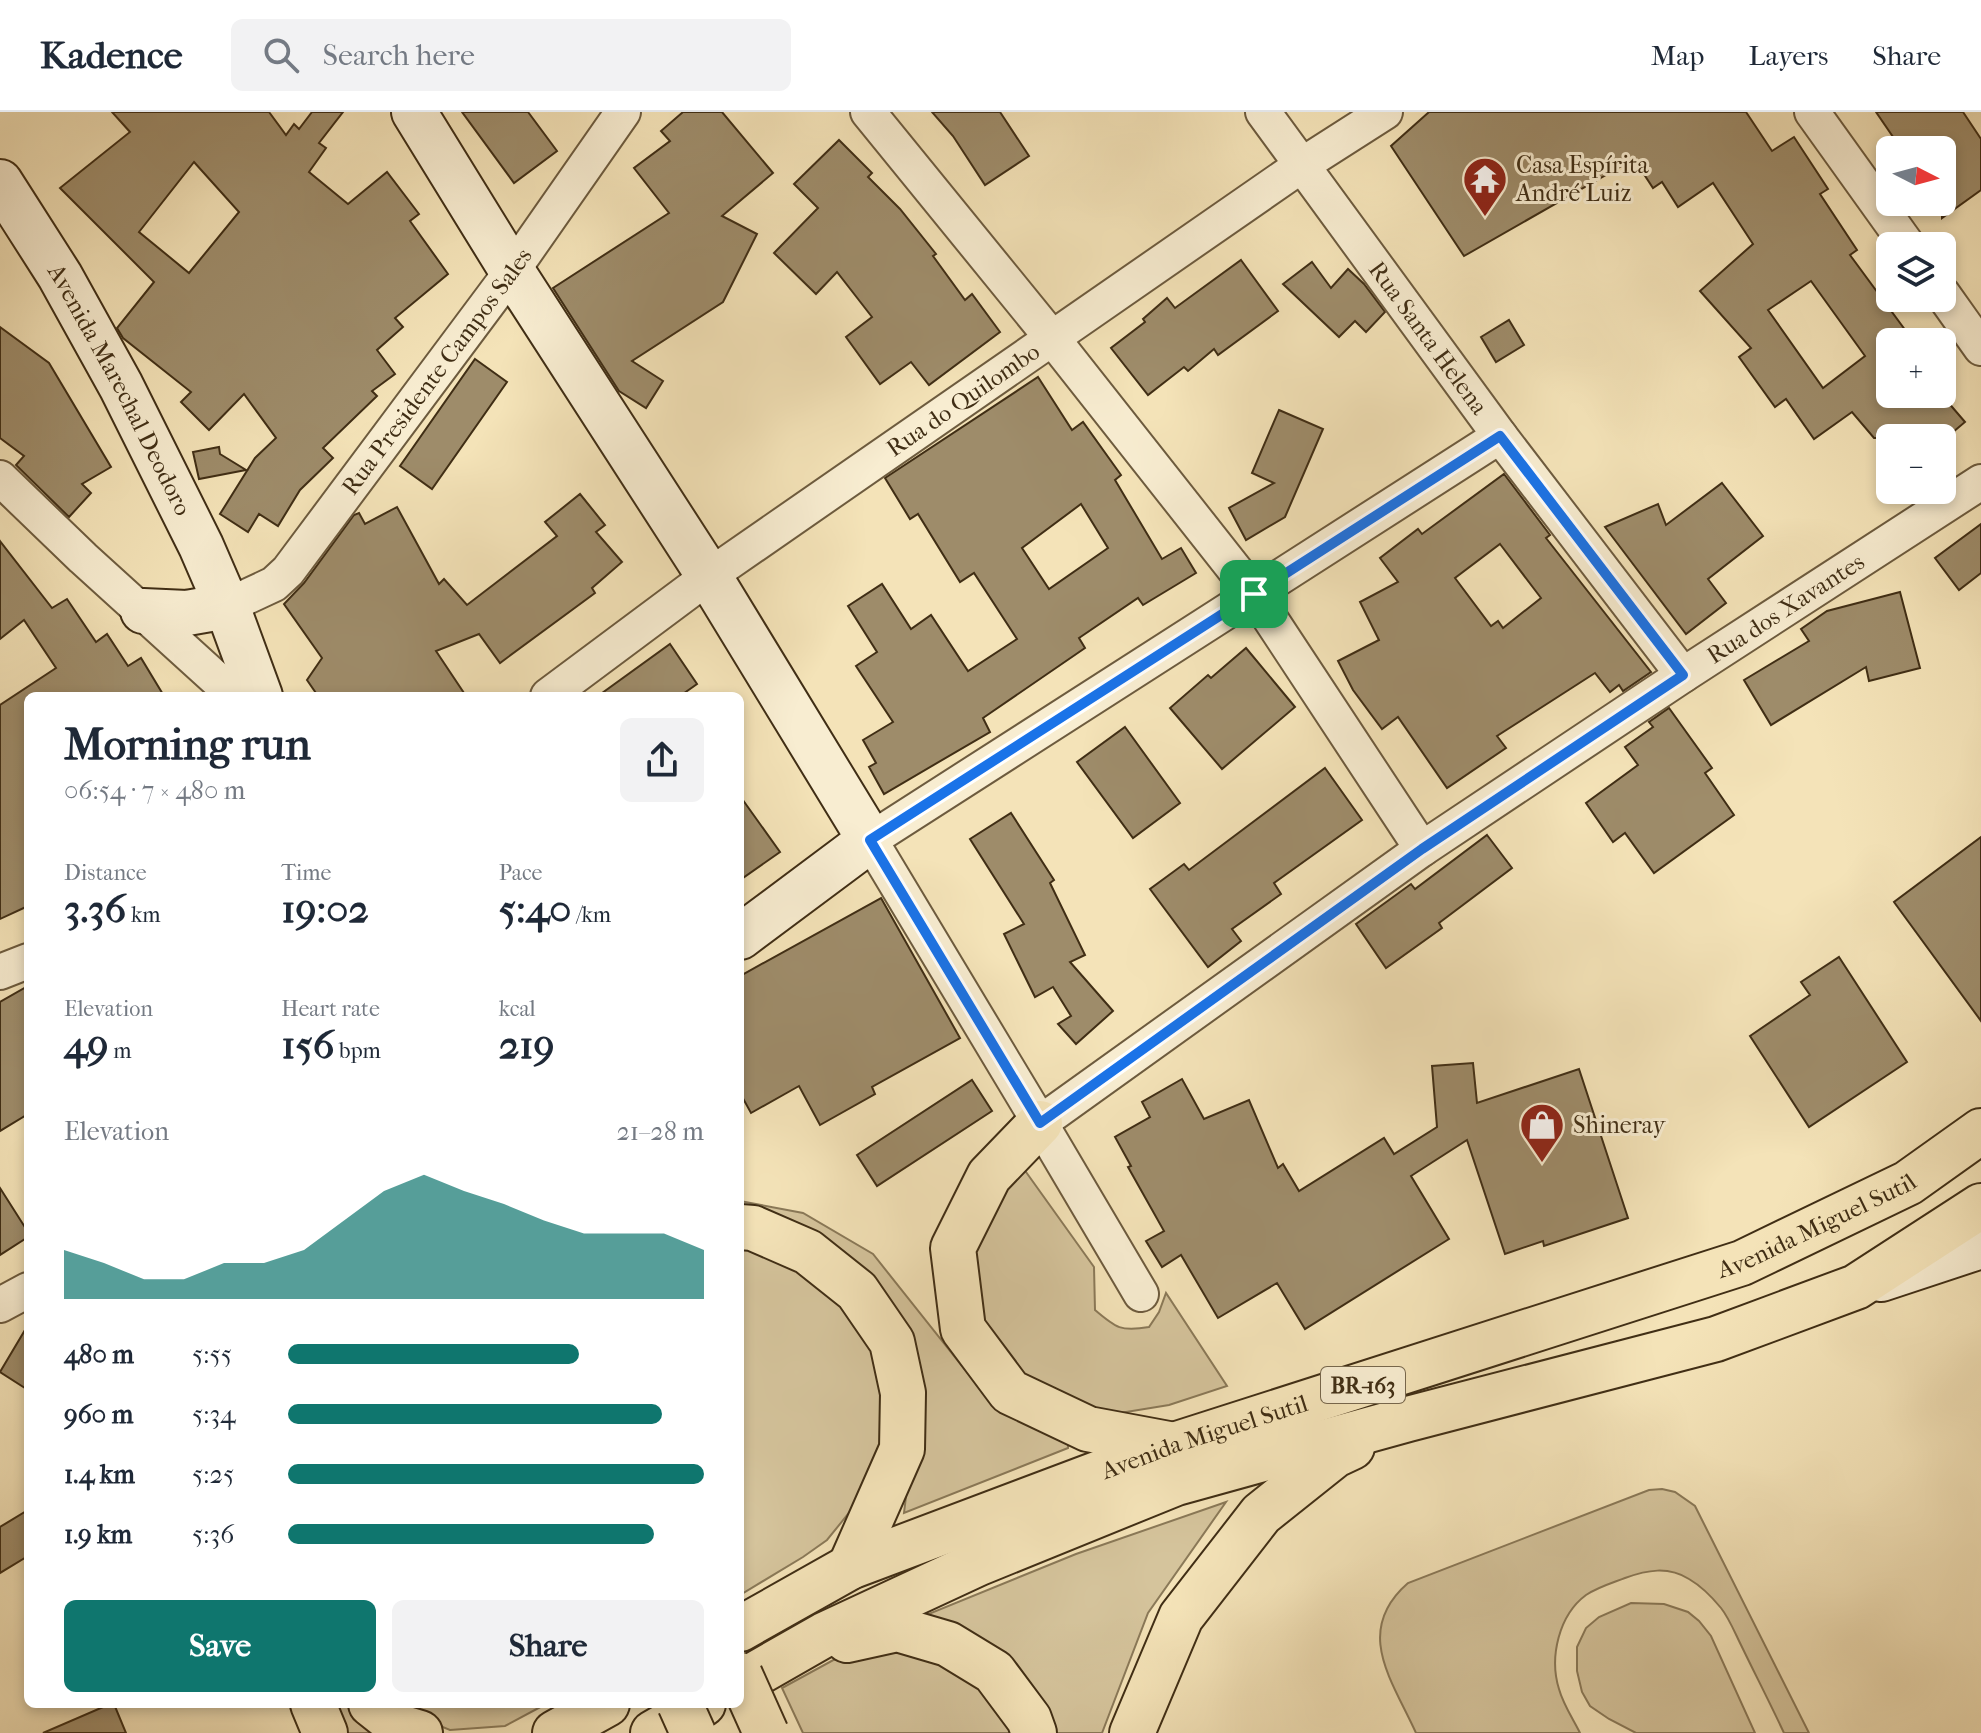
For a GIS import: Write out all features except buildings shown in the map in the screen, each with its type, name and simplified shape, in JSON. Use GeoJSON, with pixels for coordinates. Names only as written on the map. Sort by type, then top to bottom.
{"type":"FeatureCollection","features":[{"type":"Feature","properties":{"kind":"main road"},"geometry":{"type":"LineString","coordinates":[[414,112],[512,271],[709,576],[870,840],[744,934]]}},
{"type":"Feature","properties":{"kind":"main road","name":"Avenida Marechal Deodoro"},"geometry":{"type":"LineString","coordinates":[[0,182],[60,276],[121,386],[227,606],[259,692]]}},
{"type":"Feature","properties":{"kind":"main road"},"geometry":{"type":"LineString","coordinates":[[143,611],[187,613],[227,606]]}},
{"type":"Feature","properties":{"kind":"main road"},"geometry":{"type":"LineString","coordinates":[[1040,1123],[989,1176],[953,1248],[963,1329],[1010,1392],[1088,1429],[1174,1445]]}},
{"type":"Feature","properties":{"kind":"main road","name":"Avenida Miguel Sutil"},"geometry":{"type":"LineString","coordinates":[[744,1627],[850,1567],[1174,1445],[1742,1263],[1908,1183],[1981,1131]]}},
{"type":"Feature","properties":{"kind":"main road","name":"Avenida Miguel Sutil"},"geometry":{"type":"LineString","coordinates":[[744,1681],[824,1635],[979,1563],[1176,1483],[1716,1339],[1856,1287],[1981,1206]]}},
{"type":"Feature","properties":{"kind":"main road"},"geometry":{"type":"LineString","coordinates":[[744,1227],[753,1228],[808,1252],[857,1291],[892,1342],[903,1393],[902,1449],[850,1567]]}},
{"type":"Feature","properties":{"kind":"main road"},"geometry":{"type":"LineString","coordinates":[[1856,1287],[1981,1246]]}},
{"type":"Feature","properties":{"kind":"main road"},"geometry":{"type":"LineString","coordinates":[[1132,1733],[1181,1617],[1261,1514],[1335,1455],[1408,1419]]}},
{"type":"Feature","properties":{"kind":"main road"},"geometry":{"type":"LineString","coordinates":[[794,1651],[897,1629],[948,1644],[994,1672],[1029,1719],[1034,1733]]}},
{"type":"Feature","properties":{"kind":"main road"},"geometry":{"type":"LineString","coordinates":[[744,1684],[766,1733]]}},
{"type":"Feature","properties":{"kind":"main road"},"geometry":{"type":"LineString","coordinates":[[315,1708],[325,1733]]}},
{"type":"Feature","properties":{"kind":"main road"},"geometry":{"type":"LineString","coordinates":[[376,1708],[400,1727],[420,1733]]}},
{"type":"Feature","properties":{"kind":"main road"},"geometry":{"type":"LineString","coordinates":[[555,1733],[600,1708]]}},
{"type":"Feature","properties":{"kind":"main road"},"geometry":{"type":"LineString","coordinates":[[682,1708],[693,1733]]}},
{"type":"Feature","properties":{"kind":"main road"},"geometry":{"type":"LineString","coordinates":[[653,1733],[696,1708]]}},
{"type":"Feature","properties":{"kind":"street","name":"Rua Presidente Campos Sales"},"geometry":{"type":"LineString","coordinates":[[227,606],[274,584],[288,571],[512,271],[623,112]]}},
{"type":"Feature","properties":{"kind":"street"},"geometry":{"type":"LineString","coordinates":[[868,112],[1254,594],[1422,849]]}},
{"type":"Feature","properties":{"kind":"street","name":"Rua Santa Helena"},"geometry":{"type":"LineString","coordinates":[[1263,112],[1500,436],[1683,675]]}},
{"type":"Feature","properties":{"kind":"street","name":"Rua do Quilombo"},"geometry":{"type":"LineString","coordinates":[[553,692],[709,576],[1302,165],[1385,112]]}},
{"type":"Feature","properties":{"kind":"street"},"geometry":{"type":"LineString","coordinates":[[1812,112],[1898,232]]}},
{"type":"Feature","properties":{"kind":"street"},"geometry":{"type":"LineString","coordinates":[[1955,312],[1981,348]]}},
{"type":"Feature","properties":{"kind":"street"},"geometry":{"type":"LineString","coordinates":[[1141,1294],[870,840],[1500,436]]}},
{"type":"Feature","properties":{"kind":"street"},"geometry":{"type":"LineString","coordinates":[[0,478],[231,692]]}},
{"type":"Feature","properties":{"kind":"street","name":"Rua dos Xavantes"},"geometry":{"type":"LineString","coordinates":[[1040,1123],[1422,849],[1981,482]]}},
{"type":"Feature","properties":{"kind":"street"},"geometry":{"type":"LineString","coordinates":[[0,972],[24,963]]}},
{"type":"Feature","properties":{"kind":"street"},"geometry":{"type":"LineString","coordinates":[[0,1305],[24,1292]]}},
{"type":"Feature","properties":{"kind":"shaded area"},"geometry":{"type":"Polygon","coordinates":[[[1021,1165],[1094,1267],[1095,1310],[1119,1327],[1149,1327],[1166,1293],[1227,1386],[1169,1405],[1120,1413],[1073,1405],[1027,1384],[988,1346],[965,1247],[1021,1165]]]}},
{"type":"Feature","properties":{"kind":"shaded area"},"geometry":{"type":"Polygon","coordinates":[[[744,1202],[803,1213],[873,1254],[970,1376],[1018,1414],[1068,1439],[1068,1448],[904,1513],[919,1390],[902,1339],[744,1220],[744,1202]]]}},
{"type":"Feature","properties":{"kind":"shaded area"},"geometry":{"type":"Polygon","coordinates":[[[744,1248],[798,1269],[843,1304],[875,1350],[885,1395],[883,1448],[861,1498],[827,1540],[744,1593],[744,1248]]]}},
{"type":"Feature","properties":{"kind":"shaded area"},"geometry":{"type":"Polygon","coordinates":[[[1649,1490],[1675,1492],[1695,1506],[1809,1733],[1784,1733],[1729,1621],[1714,1600],[1681,1575],[1649,1571],[1605,1585],[1586,1595],[1563,1625],[1556,1650],[1556,1677],[1563,1700],[1580,1733],[1416,1733],[1388,1675],[1380,1638],[1383,1619],[1392,1601],[1408,1583],[1649,1490]]]}},
{"type":"Feature","properties":{"kind":"shaded area"},"geometry":{"type":"Polygon","coordinates":[[[1226,1502],[1148,1613],[1102,1733],[1048,1733],[926,1615],[1076,1554],[1226,1502]]]}},
{"type":"Feature","properties":{"kind":"shaded area"},"geometry":{"type":"Polygon","coordinates":[[[1631,1603],[1664,1604],[1688,1612],[1699,1621],[1711,1636],[1755,1733],[1636,1733],[1590,1706],[1582,1692],[1577,1671],[1577,1647],[1586,1628],[1599,1617],[1631,1603]]]}},
{"type":"Feature","properties":{"kind":"shaded area"},"geometry":{"type":"Polygon","coordinates":[[[892,1646],[941,1660],[982,1685],[1016,1733],[803,1733],[782,1688],[837,1658],[892,1646]]]}},
{"type":"Feature","properties":{"kind":"shaded area"},"geometry":{"type":"Polygon","coordinates":[[[332,1708],[349,1708],[382,1733],[343,1733],[332,1708]]]}},
{"type":"Feature","properties":{"kind":"shaded area"},"geometry":{"type":"Polygon","coordinates":[[[539,1708],[505,1726],[450,1730],[398,1709],[539,1708]]]}},
{"type":"Feature","properties":{"kind":"place","name":"Casa Espírita André Luiz"},"geometry":{"type":"Point","coordinates":[1485,218]}},
{"type":"Feature","properties":{"kind":"place","name":"Shineray"},"geometry":{"type":"Point","coordinates":[1542,1164]}},
{"type":"Feature","properties":{"kind":"route"},"geometry":{"type":"LineString","coordinates":[[1500,436],[1683,675],[1422,849],[1040,1123],[870,840],[1254,594],[1500,436]]}}]}
